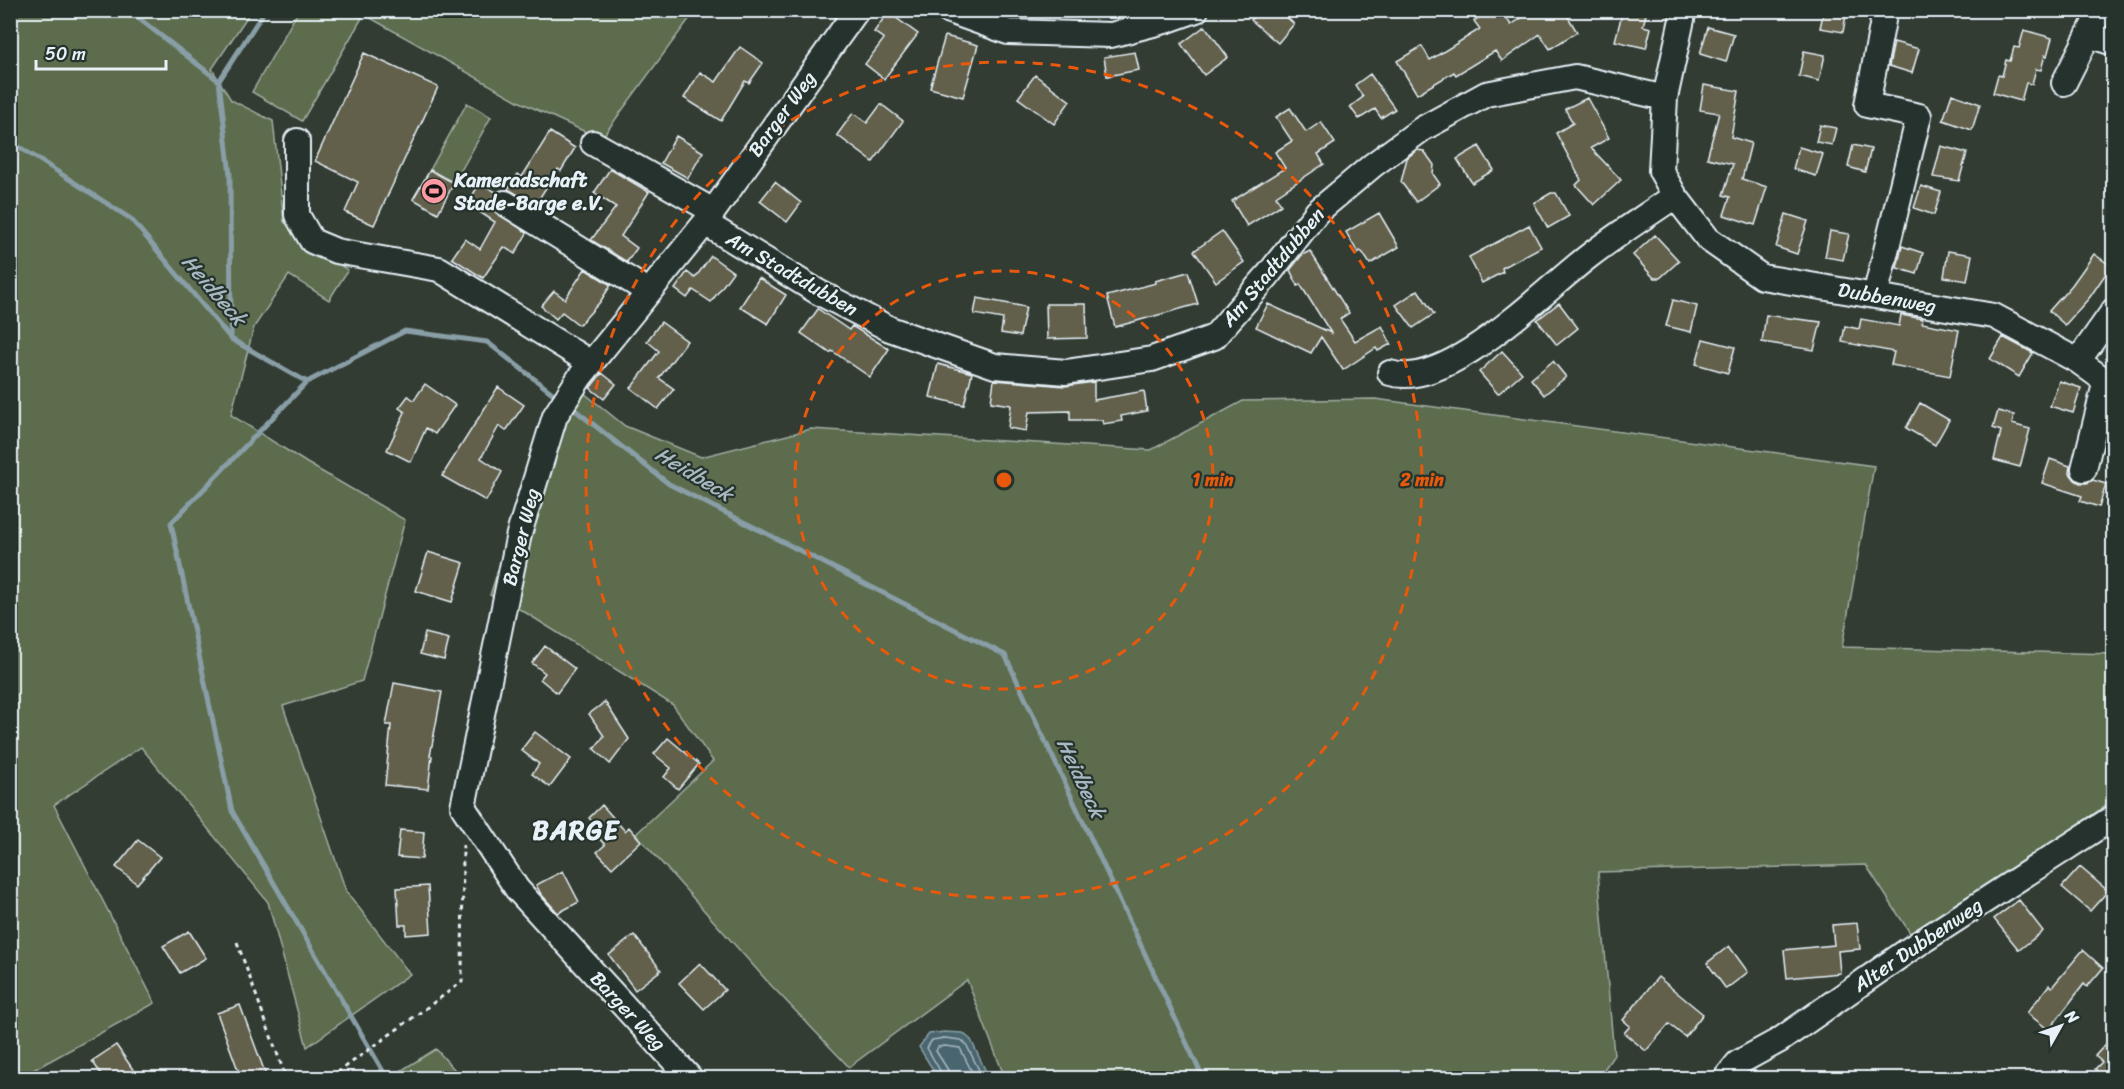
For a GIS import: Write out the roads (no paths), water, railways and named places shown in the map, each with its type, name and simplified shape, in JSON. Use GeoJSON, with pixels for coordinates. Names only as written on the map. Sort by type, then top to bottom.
{"type":"FeatureCollection","features":[{"type":"Feature","properties":{"kind":"street","name":"Barger Weg"},"geometry":{"type":"LineString","coordinates":[[690,1078],[517,890],[463,807],[519,534],[555,416],[586,370],[709,217],[857,10]]}},
{"type":"Feature","properties":{"kind":"street"},"geometry":{"type":"LineString","coordinates":[[947,10],[1008,32],[1111,35],[1164,16],[1196,10]]}},
{"type":"Feature","properties":{"kind":"street","name":"Dubbenweg"},"geometry":{"type":"LineString","coordinates":[[1684,10],[1665,98],[1661,171],[1675,196],[1708,239],[1762,277],[1994,316],[2078,361],[2110,383]]}},
{"type":"Feature","properties":{"kind":"street"},"geometry":{"type":"LineString","coordinates":[[1875,296],[1918,116],[1867,105],[1885,10]]}},
{"type":"Feature","properties":{"kind":"street"},"geometry":{"type":"LineString","coordinates":[[2064,83],[2101,10]]}},
{"type":"Feature","properties":{"kind":"street"},"geometry":{"type":"LineString","coordinates":[[2088,35],[2114,43]]}},
{"type":"Feature","properties":{"kind":"street","name":"Am Stadtdubben"},"geometry":{"type":"LineString","coordinates":[[593,143],[709,217],[818,292],[890,329],[995,366],[1066,372],[1152,359],[1214,337],[1268,275],[1317,212],[1373,165],[1422,129],[1486,94],[1575,77],[1665,98]]}},
{"type":"Feature","properties":{"kind":"street"},"geometry":{"type":"LineString","coordinates":[[297,141],[297,215],[312,241],[336,251],[439,269],[586,370]]}},
{"type":"Feature","properties":{"kind":"street"},"geometry":{"type":"LineString","coordinates":[[1390,373],[1400,376],[1432,371],[1482,344],[1589,256],[1675,196]]}},
{"type":"Feature","properties":{"kind":"street"},"geometry":{"type":"LineString","coordinates":[[505,203],[649,292]]}},
{"type":"Feature","properties":{"kind":"street"},"geometry":{"type":"LineString","coordinates":[[2078,361],[2114,310]]}},
{"type":"Feature","properties":{"kind":"street"},"geometry":{"type":"LineString","coordinates":[[2084,469],[2110,383]]}},
{"type":"Feature","properties":{"kind":"street","name":"Alter Dubbenweg"},"geometry":{"type":"LineString","coordinates":[[1726,1078],[1738,1063],[1780,1040],[1910,949],[2114,817]]}},
{"type":"Feature","properties":{"kind":"water"},"geometry":{"type":"Polygon","coordinates":[[[963,1033],[971,1040],[989,1078],[938,1078],[919,1047],[929,1034],[963,1033]]]}},
{"type":"Feature","properties":{"kind":"waterway"},"geometry":{"type":"LineString","coordinates":[[128,10],[219,81]]}},
{"type":"Feature","properties":{"kind":"waterway"},"geometry":{"type":"LineString","coordinates":[[231,339],[230,175],[219,81],[265,10]]}},
{"type":"Feature","properties":{"kind":"waterway","name":"Heidbeck"},"geometry":{"type":"LineString","coordinates":[[10,141],[131,219],[231,339],[307,382],[405,331],[487,342],[560,399]]}},
{"type":"Feature","properties":{"kind":"waterway"},"geometry":{"type":"LineString","coordinates":[[307,382],[171,523],[232,811],[387,1078]]}},
{"type":"Feature","properties":{"kind":"waterway","name":"Heidbeck"},"geometry":{"type":"LineString","coordinates":[[570,406],[669,484],[1005,655],[1203,1078]]}},
{"type":"Feature","properties":{"kind":"place","name":"Kameradschaft Stade-Barge e.V."},"geometry":{"type":"Point","coordinates":[434,191]}},
{"type":"Feature","properties":{"kind":"district","name":"BARGE"},"geometry":{"type":"Point","coordinates":[576,830]}}]}
